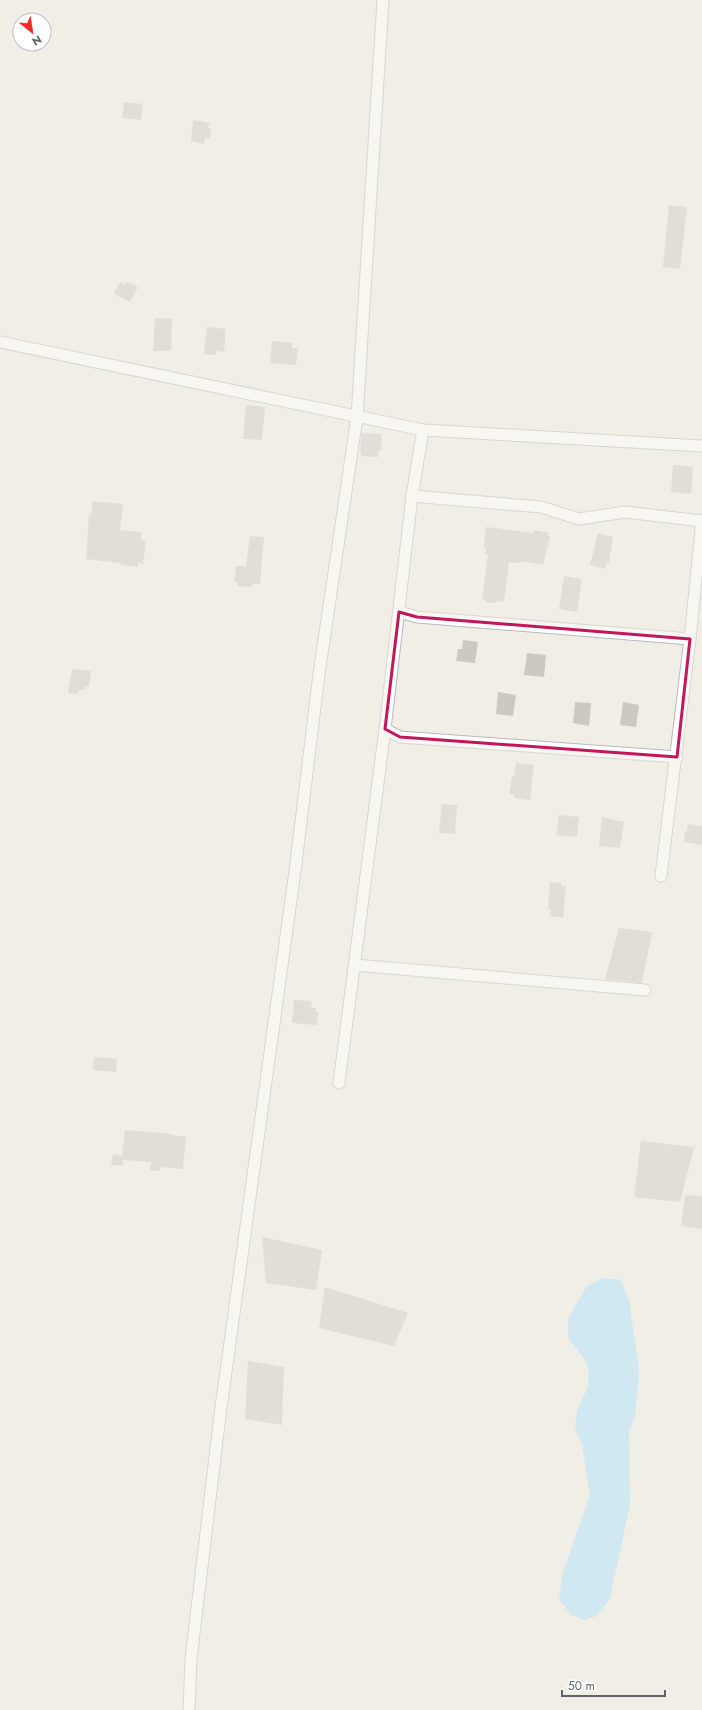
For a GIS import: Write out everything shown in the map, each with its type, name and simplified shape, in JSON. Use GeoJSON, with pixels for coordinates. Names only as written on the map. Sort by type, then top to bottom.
{"type":"FeatureCollection","features":[{"type":"Feature","properties":{"kind":"street"},"geometry":{"type":"LineString","coordinates":[[189,1710],[191,1659],[224,1384],[295,871],[320,674],[357,417],[383,0]]}},
{"type":"Feature","properties":{"kind":"street"},"geometry":{"type":"LineString","coordinates":[[0,342],[423,430],[702,446]]}},
{"type":"Feature","properties":{"kind":"street"},"geometry":{"type":"LineString","coordinates":[[339,1082],[385,729],[412,496],[423,430]]}},
{"type":"Feature","properties":{"kind":"street"},"geometry":{"type":"LineString","coordinates":[[412,496],[541,507],[579,518],[625,512],[702,521],[677,757],[661,876]]}},
{"type":"Feature","properties":{"kind":"street"},"geometry":{"type":"LineString","coordinates":[[399,612],[417,617],[690,639]]}},
{"type":"Feature","properties":{"kind":"street"},"geometry":{"type":"LineString","coordinates":[[385,729],[400,737],[677,757]]}},
{"type":"Feature","properties":{"kind":"street"},"geometry":{"type":"LineString","coordinates":[[355,965],[645,990]]}},
{"type":"Feature","properties":{"kind":"highlighted area"},"geometry":{"type":"Polygon","coordinates":[[[399,612],[417,617],[690,639],[677,757],[400,737],[385,729],[399,612]]]}},
{"type":"Feature","properties":{"kind":"water"},"geometry":{"type":"Polygon","coordinates":[[[603,1278],[621,1280],[629,1300],[639,1371],[635,1417],[629,1432],[630,1504],[610,1599],[596,1616],[585,1620],[571,1615],[559,1599],[563,1572],[590,1495],[582,1444],[575,1428],[577,1411],[588,1387],[589,1372],[584,1359],[568,1338],[568,1318],[587,1286],[603,1278]]]}},
{"type":"Feature","properties":{"kind":"building"},"geometry":{"type":"Polygon","coordinates":[[[124,102],[143,104],[141,120],[122,118],[124,102]]]}},
{"type":"Feature","properties":{"kind":"building"},"geometry":{"type":"Polygon","coordinates":[[[193,120],[210,123],[208,128],[211,129],[210,139],[205,138],[204,144],[191,141],[193,120]]]}},
{"type":"Feature","properties":{"kind":"building"},"geometry":{"type":"Polygon","coordinates":[[[669,205],[687,207],[680,269],[663,267],[669,205]]]}},
{"type":"Feature","properties":{"kind":"building"},"geometry":{"type":"Polygon","coordinates":[[[120,282],[126,285],[127,282],[138,287],[130,302],[114,294],[120,282]]]}},
{"type":"Feature","properties":{"kind":"building"},"geometry":{"type":"Polygon","coordinates":[[[155,318],[172,319],[171,351],[153,351],[155,318]]]}},
{"type":"Feature","properties":{"kind":"building"},"geometry":{"type":"Polygon","coordinates":[[[207,327],[226,329],[224,352],[216,351],[216,355],[204,354],[207,327]]]}},
{"type":"Feature","properties":{"kind":"building"},"geometry":{"type":"Polygon","coordinates":[[[272,341],[292,343],[292,348],[298,348],[296,365],[270,363],[272,341]]]}},
{"type":"Feature","properties":{"kind":"building"},"geometry":{"type":"Polygon","coordinates":[[[246,405],[265,407],[262,440],[243,439],[246,405]]]}},
{"type":"Feature","properties":{"kind":"building"},"geometry":{"type":"Polygon","coordinates":[[[362,433],[382,434],[381,451],[378,451],[378,457],[361,456],[360,450],[362,433]]]}},
{"type":"Feature","properties":{"kind":"building"},"geometry":{"type":"Polygon","coordinates":[[[673,465],[693,467],[691,494],[671,492],[673,465]]]}},
{"type":"Feature","properties":{"kind":"building"},"geometry":{"type":"Polygon","coordinates":[[[93,501],[123,504],[120,530],[142,532],[141,540],[146,541],[143,564],[138,563],[138,567],[120,565],[121,563],[86,559],[89,515],[91,515],[93,501]]]}},
{"type":"Feature","properties":{"kind":"building"},"geometry":{"type":"Polygon","coordinates":[[[486,527],[534,533],[534,530],[549,533],[548,536],[550,536],[543,565],[521,561],[521,563],[509,562],[504,602],[485,602],[486,600],[482,599],[488,555],[485,555],[486,548],[484,548],[486,527]]]}},
{"type":"Feature","properties":{"kind":"building"},"geometry":{"type":"Polygon","coordinates":[[[598,533],[613,537],[609,563],[607,562],[605,569],[590,565],[598,533]]]}},
{"type":"Feature","properties":{"kind":"building"},"geometry":{"type":"Polygon","coordinates":[[[250,536],[264,537],[260,584],[252,584],[252,587],[237,586],[238,582],[234,582],[236,566],[246,566],[250,536]]]}},
{"type":"Feature","properties":{"kind":"building"},"geometry":{"type":"Polygon","coordinates":[[[564,576],[582,579],[577,612],[559,609],[564,576]]]}},
{"type":"Feature","properties":{"kind":"building"},"geometry":{"type":"Polygon","coordinates":[[[463,640],[478,642],[475,663],[456,661],[458,649],[462,649],[463,640]]]}},
{"type":"Feature","properties":{"kind":"building"},"geometry":{"type":"Polygon","coordinates":[[[527,653],[546,655],[544,677],[524,675],[527,653]]]}},
{"type":"Feature","properties":{"kind":"building"},"geometry":{"type":"Polygon","coordinates":[[[72,669],[91,671],[89,687],[85,687],[85,690],[79,690],[78,694],[68,693],[72,669]]]}},
{"type":"Feature","properties":{"kind":"building"},"geometry":{"type":"Polygon","coordinates":[[[498,692],[516,695],[513,716],[496,714],[498,692]]]}},
{"type":"Feature","properties":{"kind":"building"},"geometry":{"type":"Polygon","coordinates":[[[575,702],[591,703],[589,726],[573,723],[575,702]]]}},
{"type":"Feature","properties":{"kind":"building"},"geometry":{"type":"Polygon","coordinates":[[[623,702],[639,705],[636,727],[620,725],[623,702]]]}},
{"type":"Feature","properties":{"kind":"building"},"geometry":{"type":"Polygon","coordinates":[[[516,763],[534,765],[530,800],[514,798],[515,795],[509,794],[516,763]]]}},
{"type":"Feature","properties":{"kind":"building"},"geometry":{"type":"Polygon","coordinates":[[[442,804],[457,805],[455,834],[439,833],[442,804]]]}},
{"type":"Feature","properties":{"kind":"building"},"geometry":{"type":"Polygon","coordinates":[[[559,815],[579,817],[577,837],[556,835],[559,815]]]}},
{"type":"Feature","properties":{"kind":"building"},"geometry":{"type":"Polygon","coordinates":[[[602,817],[624,822],[620,848],[599,846],[602,817]]]}},
{"type":"Feature","properties":{"kind":"building"},"geometry":{"type":"Polygon","coordinates":[[[688,824],[702,826],[702,845],[684,842],[688,824]]]}},
{"type":"Feature","properties":{"kind":"building"},"geometry":{"type":"Polygon","coordinates":[[[550,882],[562,883],[562,886],[566,886],[563,918],[550,916],[551,909],[548,909],[550,882]]]}},
{"type":"Feature","properties":{"kind":"building"},"geometry":{"type":"Polygon","coordinates":[[[619,928],[652,932],[642,983],[605,979],[619,928]]]}},
{"type":"Feature","properties":{"kind":"building"},"geometry":{"type":"Polygon","coordinates":[[[294,1000],[312,1001],[311,1008],[316,1008],[315,1012],[318,1012],[317,1025],[292,1023],[294,1000]]]}},
{"type":"Feature","properties":{"kind":"building"},"geometry":{"type":"Polygon","coordinates":[[[94,1057],[117,1059],[116,1072],[93,1070],[94,1057]]]}},
{"type":"Feature","properties":{"kind":"building"},"geometry":{"type":"Polygon","coordinates":[[[125,1130],[163,1133],[186,1137],[183,1169],[161,1167],[160,1171],[150,1170],[151,1162],[123,1160],[123,1166],[111,1165],[113,1154],[122,1156],[125,1130]]]}},
{"type":"Feature","properties":{"kind":"building"},"geometry":{"type":"Polygon","coordinates":[[[641,1141],[694,1147],[680,1202],[634,1197],[641,1141]]]}},
{"type":"Feature","properties":{"kind":"building"},"geometry":{"type":"Polygon","coordinates":[[[685,1195],[702,1196],[702,1229],[681,1226],[685,1195]]]}},
{"type":"Feature","properties":{"kind":"building"},"geometry":{"type":"Polygon","coordinates":[[[262,1237],[322,1250],[316,1290],[266,1283],[262,1237]]]}},
{"type":"Feature","properties":{"kind":"building"},"geometry":{"type":"Polygon","coordinates":[[[325,1287],[408,1313],[394,1346],[319,1328],[325,1287]]]}},
{"type":"Feature","properties":{"kind":"building"},"geometry":{"type":"Polygon","coordinates":[[[248,1361],[284,1367],[282,1425],[245,1419],[248,1361]]]}}]}
